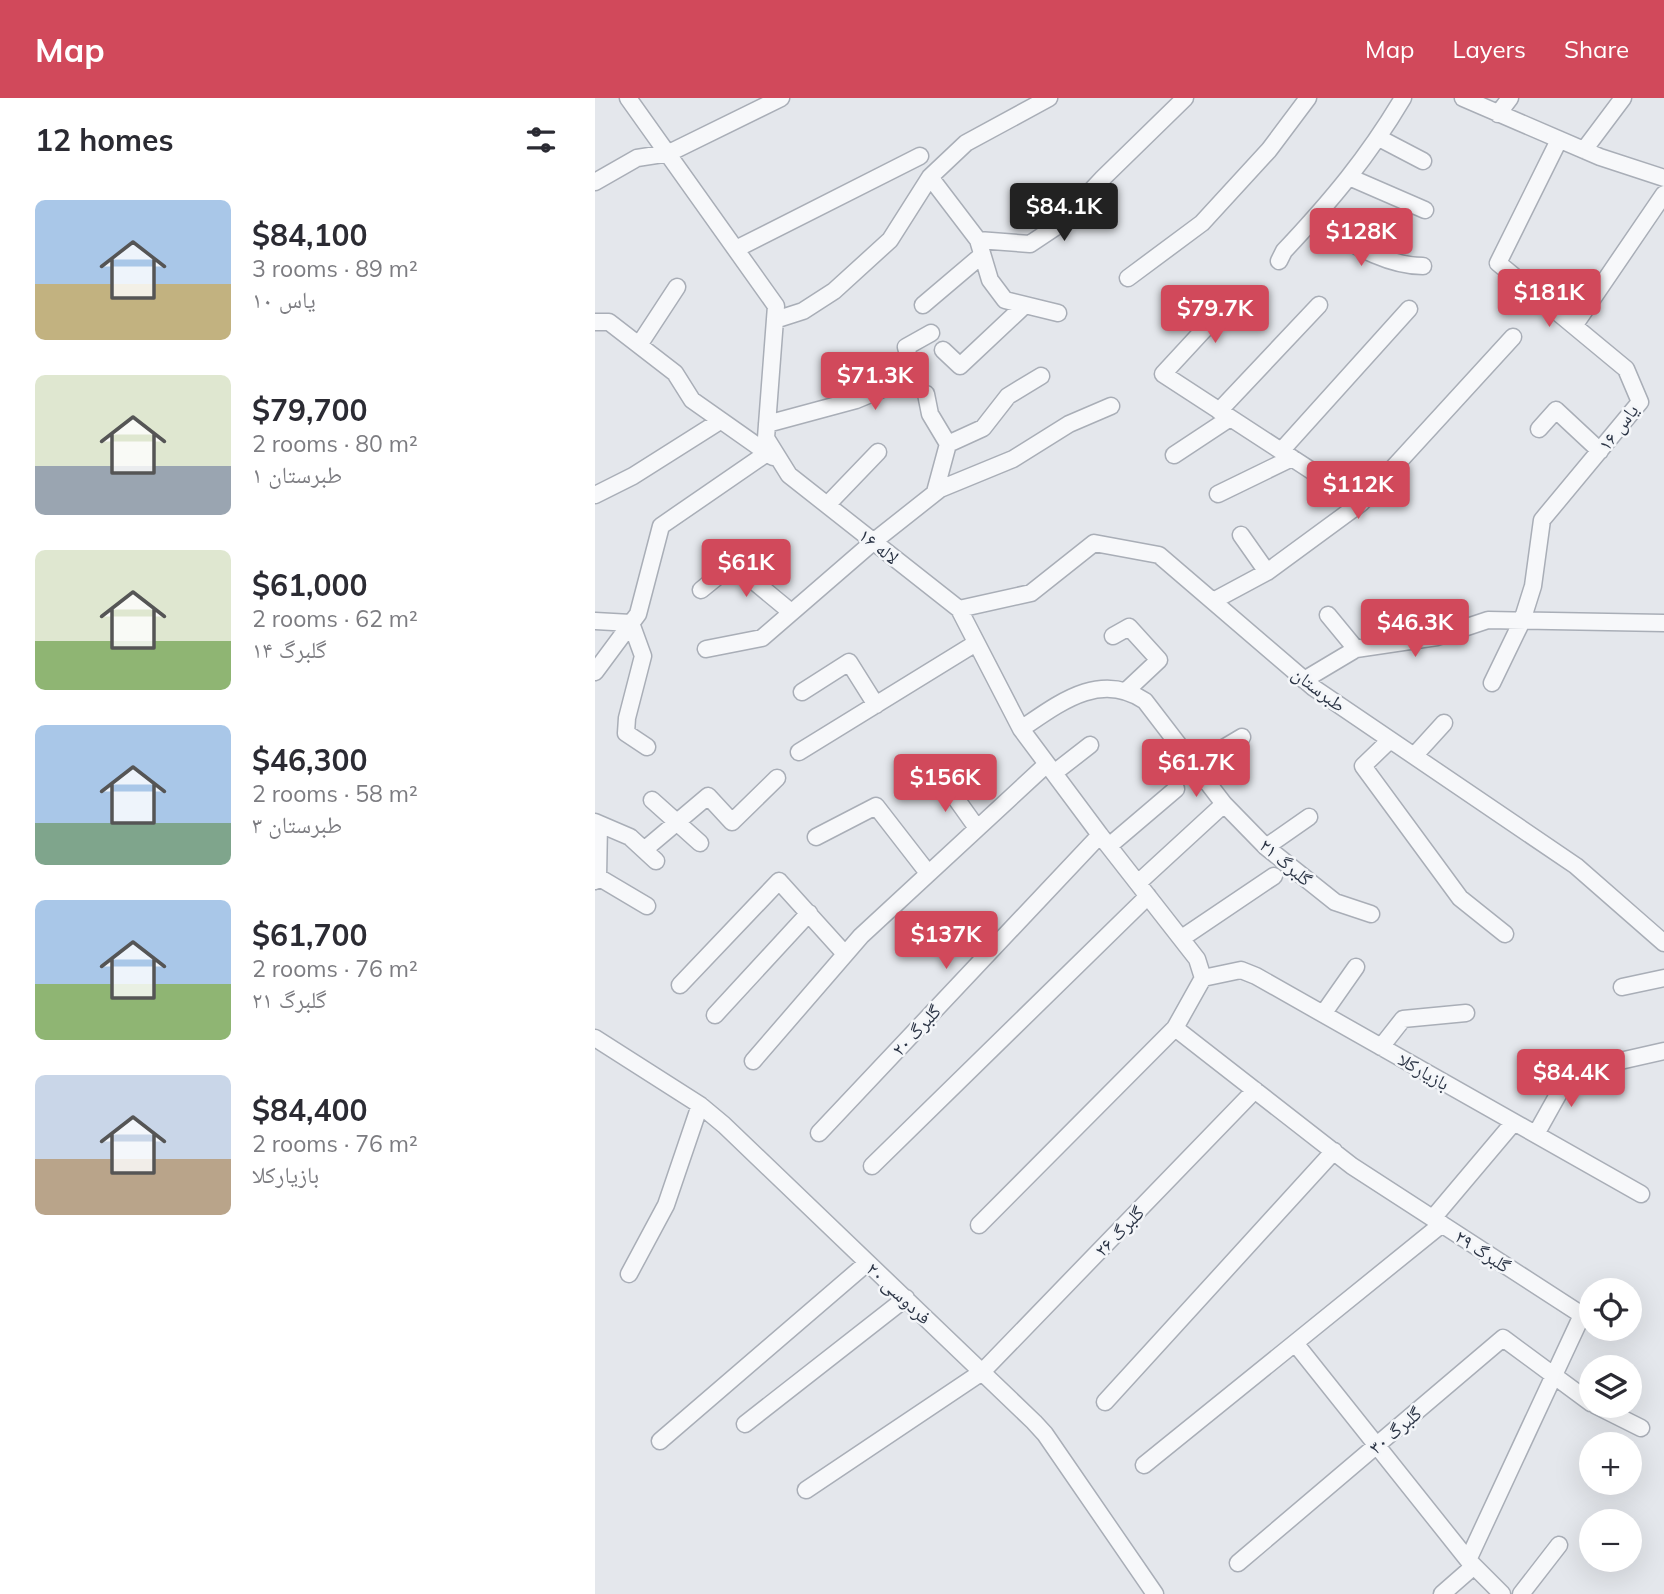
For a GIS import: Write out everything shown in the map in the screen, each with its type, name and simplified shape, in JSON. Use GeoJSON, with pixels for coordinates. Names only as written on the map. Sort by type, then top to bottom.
{"type":"FeatureCollection","features":[{"type":"Feature","properties":{"kind":"street","name":"لاله ۱۶"},"geometry":{"type":"LineString","coordinates":[[628,98],[776,306],[766,438],[789,475],[959,609],[1021,729],[1197,959],[1203,978]]}},
{"type":"Feature","properties":{"kind":"street"},"geometry":{"type":"LineString","coordinates":[[595,182],[637,158],[669,153],[781,98]]}},
{"type":"Feature","properties":{"kind":"street"},"geometry":{"type":"LineString","coordinates":[[923,304],[980,248],[1030,244],[1060,223],[1185,98]]}},
{"type":"Feature","properties":{"kind":"street"},"geometry":{"type":"LineString","coordinates":[[1128,278],[1202,223],[1269,150],[1308,98]]}},
{"type":"Feature","properties":{"kind":"street"},"geometry":{"type":"LineString","coordinates":[[1279,261],[1284,251],[1349,177],[1379,138],[1403,98]]}},
{"type":"Feature","properties":{"kind":"street"},"geometry":{"type":"LineString","coordinates":[[1463,98],[1584,150],[1664,178]]}},
{"type":"Feature","properties":{"kind":"street"},"geometry":{"type":"LineString","coordinates":[[1498,114],[1510,98]]}},
{"type":"Feature","properties":{"kind":"street"},"geometry":{"type":"LineString","coordinates":[[1584,150],[1623,98]]}},
{"type":"Feature","properties":{"kind":"street"},"geometry":{"type":"LineString","coordinates":[[775,320],[803,311],[834,291],[890,240],[930,177],[966,143],[1044,99]]}},
{"type":"Feature","properties":{"kind":"street"},"geometry":{"type":"LineString","coordinates":[[1379,138],[1423,161]]}},
{"type":"Feature","properties":{"kind":"street","name":"یاس ۱۶"},"geometry":{"type":"LineString","coordinates":[[1522,621],[1533,586],[1542,520],[1640,402],[1626,369],[1498,263],[1559,140]]}},
{"type":"Feature","properties":{"kind":"street"},"geometry":{"type":"LineString","coordinates":[[736,250],[920,156]]}},
{"type":"Feature","properties":{"kind":"street"},"geometry":{"type":"LineString","coordinates":[[930,177],[980,248],[990,280],[1005,300],[1058,313]]}},
{"type":"Feature","properties":{"kind":"street"},"geometry":{"type":"LineString","coordinates":[[1349,177],[1425,210]]}},
{"type":"Feature","properties":{"kind":"street"},"geometry":{"type":"LineString","coordinates":[[1574,326],[1664,194]]}},
{"type":"Feature","properties":{"kind":"street"},"geometry":{"type":"LineString","coordinates":[[1312,221],[1403,266],[1423,266]]}},
{"type":"Feature","properties":{"kind":"street"},"geometry":{"type":"LineString","coordinates":[[639,345],[677,287]]}},
{"type":"Feature","properties":{"kind":"street"},"geometry":{"type":"LineString","coordinates":[[1257,302],[1212,321],[1163,374],[1361,503]]}},
{"type":"Feature","properties":{"kind":"street"},"geometry":{"type":"LineString","coordinates":[[943,350],[960,366],[1025,305]]}},
{"type":"Feature","properties":{"kind":"street"},"geometry":{"type":"LineString","coordinates":[[1174,455],[1225,414],[1319,305]]}},
{"type":"Feature","properties":{"kind":"street"},"geometry":{"type":"LineString","coordinates":[[1217,494],[1286,455],[1409,309]]}},
{"type":"Feature","properties":{"kind":"street"},"geometry":{"type":"LineString","coordinates":[[595,322],[608,322],[639,345],[675,373],[692,400],[782,464]]}},
{"type":"Feature","properties":{"kind":"street"},"geometry":{"type":"LineString","coordinates":[[767,424],[856,400],[914,376],[906,347],[932,333]]}},
{"type":"Feature","properties":{"kind":"street"},"geometry":{"type":"LineString","coordinates":[[1213,601],[1267,572],[1361,503],[1513,337]]}},
{"type":"Feature","properties":{"kind":"street"},"geometry":{"type":"LineString","coordinates":[[948,444],[983,428],[1008,396],[1041,376]]}},
{"type":"Feature","properties":{"kind":"street"},"geometry":{"type":"LineString","coordinates":[[926,394],[930,414],[948,444],[935,492]]}},
{"type":"Feature","properties":{"kind":"street"},"geometry":{"type":"LineString","coordinates":[[706,649],[762,638],[935,492],[1013,458],[1069,424],[1111,406]]}},
{"type":"Feature","properties":{"kind":"street"},"geometry":{"type":"LineString","coordinates":[[1539,429],[1556,410],[1600,451]]}},
{"type":"Feature","properties":{"kind":"street"},"geometry":{"type":"LineString","coordinates":[[595,495],[633,476],[720,421]]}},
{"type":"Feature","properties":{"kind":"street"},"geometry":{"type":"LineString","coordinates":[[827,505],[878,452]]}},
{"type":"Feature","properties":{"kind":"street"},"geometry":{"type":"LineString","coordinates":[[595,672],[638,614],[661,526],[767,453]]}},
{"type":"Feature","properties":{"kind":"street"},"geometry":{"type":"LineString","coordinates":[[1241,534],[1267,572]]}},
{"type":"Feature","properties":{"kind":"street","name":"طبرستان"},"geometry":{"type":"LineString","coordinates":[[959,609],[1031,593],[1094,543],[1159,555],[1304,680],[1576,866],[1664,943]]}},
{"type":"Feature","properties":{"kind":"street"},"geometry":{"type":"LineString","coordinates":[[701,590],[733,565],[791,612]]}},
{"type":"Feature","properties":{"kind":"street"},"geometry":{"type":"LineString","coordinates":[[1328,615],[1356,649]]}},
{"type":"Feature","properties":{"kind":"street"},"geometry":{"type":"LineString","coordinates":[[1304,680],[1356,649],[1437,637],[1488,620],[1664,623]]}},
{"type":"Feature","properties":{"kind":"street"},"geometry":{"type":"LineString","coordinates":[[595,621],[631,623]]}},
{"type":"Feature","properties":{"kind":"street"},"geometry":{"type":"LineString","coordinates":[[1492,683],[1522,621]]}},
{"type":"Feature","properties":{"kind":"street"},"geometry":{"type":"LineString","coordinates":[[631,623],[643,656],[627,718],[626,733],[647,747]]}},
{"type":"Feature","properties":{"kind":"street"},"geometry":{"type":"LineString","coordinates":[[1021,729],[1071,696],[1104,689],[1126,691],[1159,660],[1129,627],[1113,636]]}},
{"type":"Feature","properties":{"kind":"street"},"geometry":{"type":"LineString","coordinates":[[799,752],[976,643]]}},
{"type":"Feature","properties":{"kind":"street"},"geometry":{"type":"LineString","coordinates":[[802,692],[849,662],[876,705]]}},
{"type":"Feature","properties":{"kind":"street","name":"گلبرگ ۲۱"},"geometry":{"type":"LineString","coordinates":[[1126,691],[1145,701],[1224,804],[1266,847],[1327,896],[1344,906],[1371,914]]}},
{"type":"Feature","properties":{"kind":"street"},"geometry":{"type":"LineString","coordinates":[[1414,756],[1444,723]]}},
{"type":"Feature","properties":{"kind":"street"},"geometry":{"type":"LineString","coordinates":[[1195,765],[1242,737]]}},
{"type":"Feature","properties":{"kind":"street"},"geometry":{"type":"LineString","coordinates":[[1390,740],[1363,766],[1460,898],[1505,934]]}},
{"type":"Feature","properties":{"kind":"street"},"geometry":{"type":"LineString","coordinates":[[753,1061],[861,936],[928,873],[977,828],[1050,768],[1090,745]]}},
{"type":"Feature","properties":{"kind":"street"},"geometry":{"type":"LineString","coordinates":[[647,906],[597,879],[597,823],[631,837],[650,855],[677,822],[708,796],[732,822],[777,778]]}},
{"type":"Feature","properties":{"kind":"street"},"geometry":{"type":"LineString","coordinates":[[943,779],[977,828]]}},
{"type":"Feature","properties":{"kind":"street","name":"گلبرگ ۲۰"},"geometry":{"type":"LineString","coordinates":[[820,1133],[1104,840],[1177,789]]}},
{"type":"Feature","properties":{"kind":"street"},"geometry":{"type":"LineString","coordinates":[[652,800],[700,844]]}},
{"type":"Feature","properties":{"kind":"street"},"geometry":{"type":"LineString","coordinates":[[1138,883],[1224,804]]}},
{"type":"Feature","properties":{"kind":"street"},"geometry":{"type":"LineString","coordinates":[[816,837],[876,806],[928,873]]}},
{"type":"Feature","properties":{"kind":"street"},"geometry":{"type":"LineString","coordinates":[[1266,847],[1309,817]]}},
{"type":"Feature","properties":{"kind":"street"},"geometry":{"type":"LineString","coordinates":[[1181,938],[1274,876]]}},
{"type":"Feature","properties":{"kind":"street"},"geometry":{"type":"LineString","coordinates":[[680,985],[779,881],[845,954]]}},
{"type":"Feature","properties":{"kind":"street"},"geometry":{"type":"LineString","coordinates":[[872,1167],[1149,896]]}},
{"type":"Feature","properties":{"kind":"street"},"geometry":{"type":"LineString","coordinates":[[715,1015],[809,913]]}},
{"type":"Feature","properties":{"kind":"street"},"geometry":{"type":"LineString","coordinates":[[1323,1014],[1356,967]]}},
{"type":"Feature","properties":{"kind":"street","name":"بازیارکلا"},"geometry":{"type":"LineString","coordinates":[[1203,978],[1241,970],[1256,976],[1641,1194]]}},
{"type":"Feature","properties":{"kind":"street"},"geometry":{"type":"LineString","coordinates":[[979,1225],[1175,1028],[1203,978]]}},
{"type":"Feature","properties":{"kind":"street"},"geometry":{"type":"LineString","coordinates":[[1622,987],[1664,978]]}},
{"type":"Feature","properties":{"kind":"street"},"geometry":{"type":"LineString","coordinates":[[1381,1047],[1403,1019],[1465,1013]]}},
{"type":"Feature","properties":{"kind":"street","name":"گلبرگ ۲۹"},"geometry":{"type":"LineString","coordinates":[[1175,1028],[1333,1151],[1582,1315],[1471,1563]]}},
{"type":"Feature","properties":{"kind":"street","name":"فردوسی ۲۰"},"geometry":{"type":"LineString","coordinates":[[595,1038],[700,1105],[906,1298],[1045,1434],[1150,1592]]}},
{"type":"Feature","properties":{"kind":"street"},"geometry":{"type":"LineString","coordinates":[[1620,1061],[1664,1051]]}},
{"type":"Feature","properties":{"kind":"street"},"geometry":{"type":"LineString","coordinates":[[1535,1134],[1574,1066]]}},
{"type":"Feature","properties":{"kind":"street","name":"گلبرگ ۲۶"},"geometry":{"type":"LineString","coordinates":[[806,1490],[982,1372],[1255,1090]]}},
{"type":"Feature","properties":{"kind":"street"},"geometry":{"type":"LineString","coordinates":[[629,1274],[666,1205],[700,1105]]}},
{"type":"Feature","properties":{"kind":"street"},"geometry":{"type":"LineString","coordinates":[[1145,1465],[1295,1343],[1438,1221],[1514,1122]]}},
{"type":"Feature","properties":{"kind":"street"},"geometry":{"type":"LineString","coordinates":[[1105,1402],[1333,1151]]}},
{"type":"Feature","properties":{"kind":"street"},"geometry":{"type":"LineString","coordinates":[[660,1441],[867,1263]]}},
{"type":"Feature","properties":{"kind":"street"},"geometry":{"type":"LineString","coordinates":[[745,1424],[906,1298]]}},
{"type":"Feature","properties":{"kind":"street","name":"گلبرگ ۳۰"},"geometry":{"type":"LineString","coordinates":[[1238,1563],[1503,1338],[1554,1376]]}},
{"type":"Feature","properties":{"kind":"street"},"geometry":{"type":"LineString","coordinates":[[1295,1343],[1471,1563],[1502,1594]]}},
{"type":"Feature","properties":{"kind":"street"},"geometry":{"type":"LineString","coordinates":[[1554,1376],[1579,1394]]}},
{"type":"Feature","properties":{"kind":"street"},"geometry":{"type":"LineString","coordinates":[[1621,1418],[1641,1428]]}},
{"type":"Feature","properties":{"kind":"street"},"geometry":{"type":"LineString","coordinates":[[1521,1594],[1559,1545]]}},
{"type":"Feature","properties":{"kind":"street"},"geometry":{"type":"LineString","coordinates":[[1442,1594],[1471,1563]]}}]}
